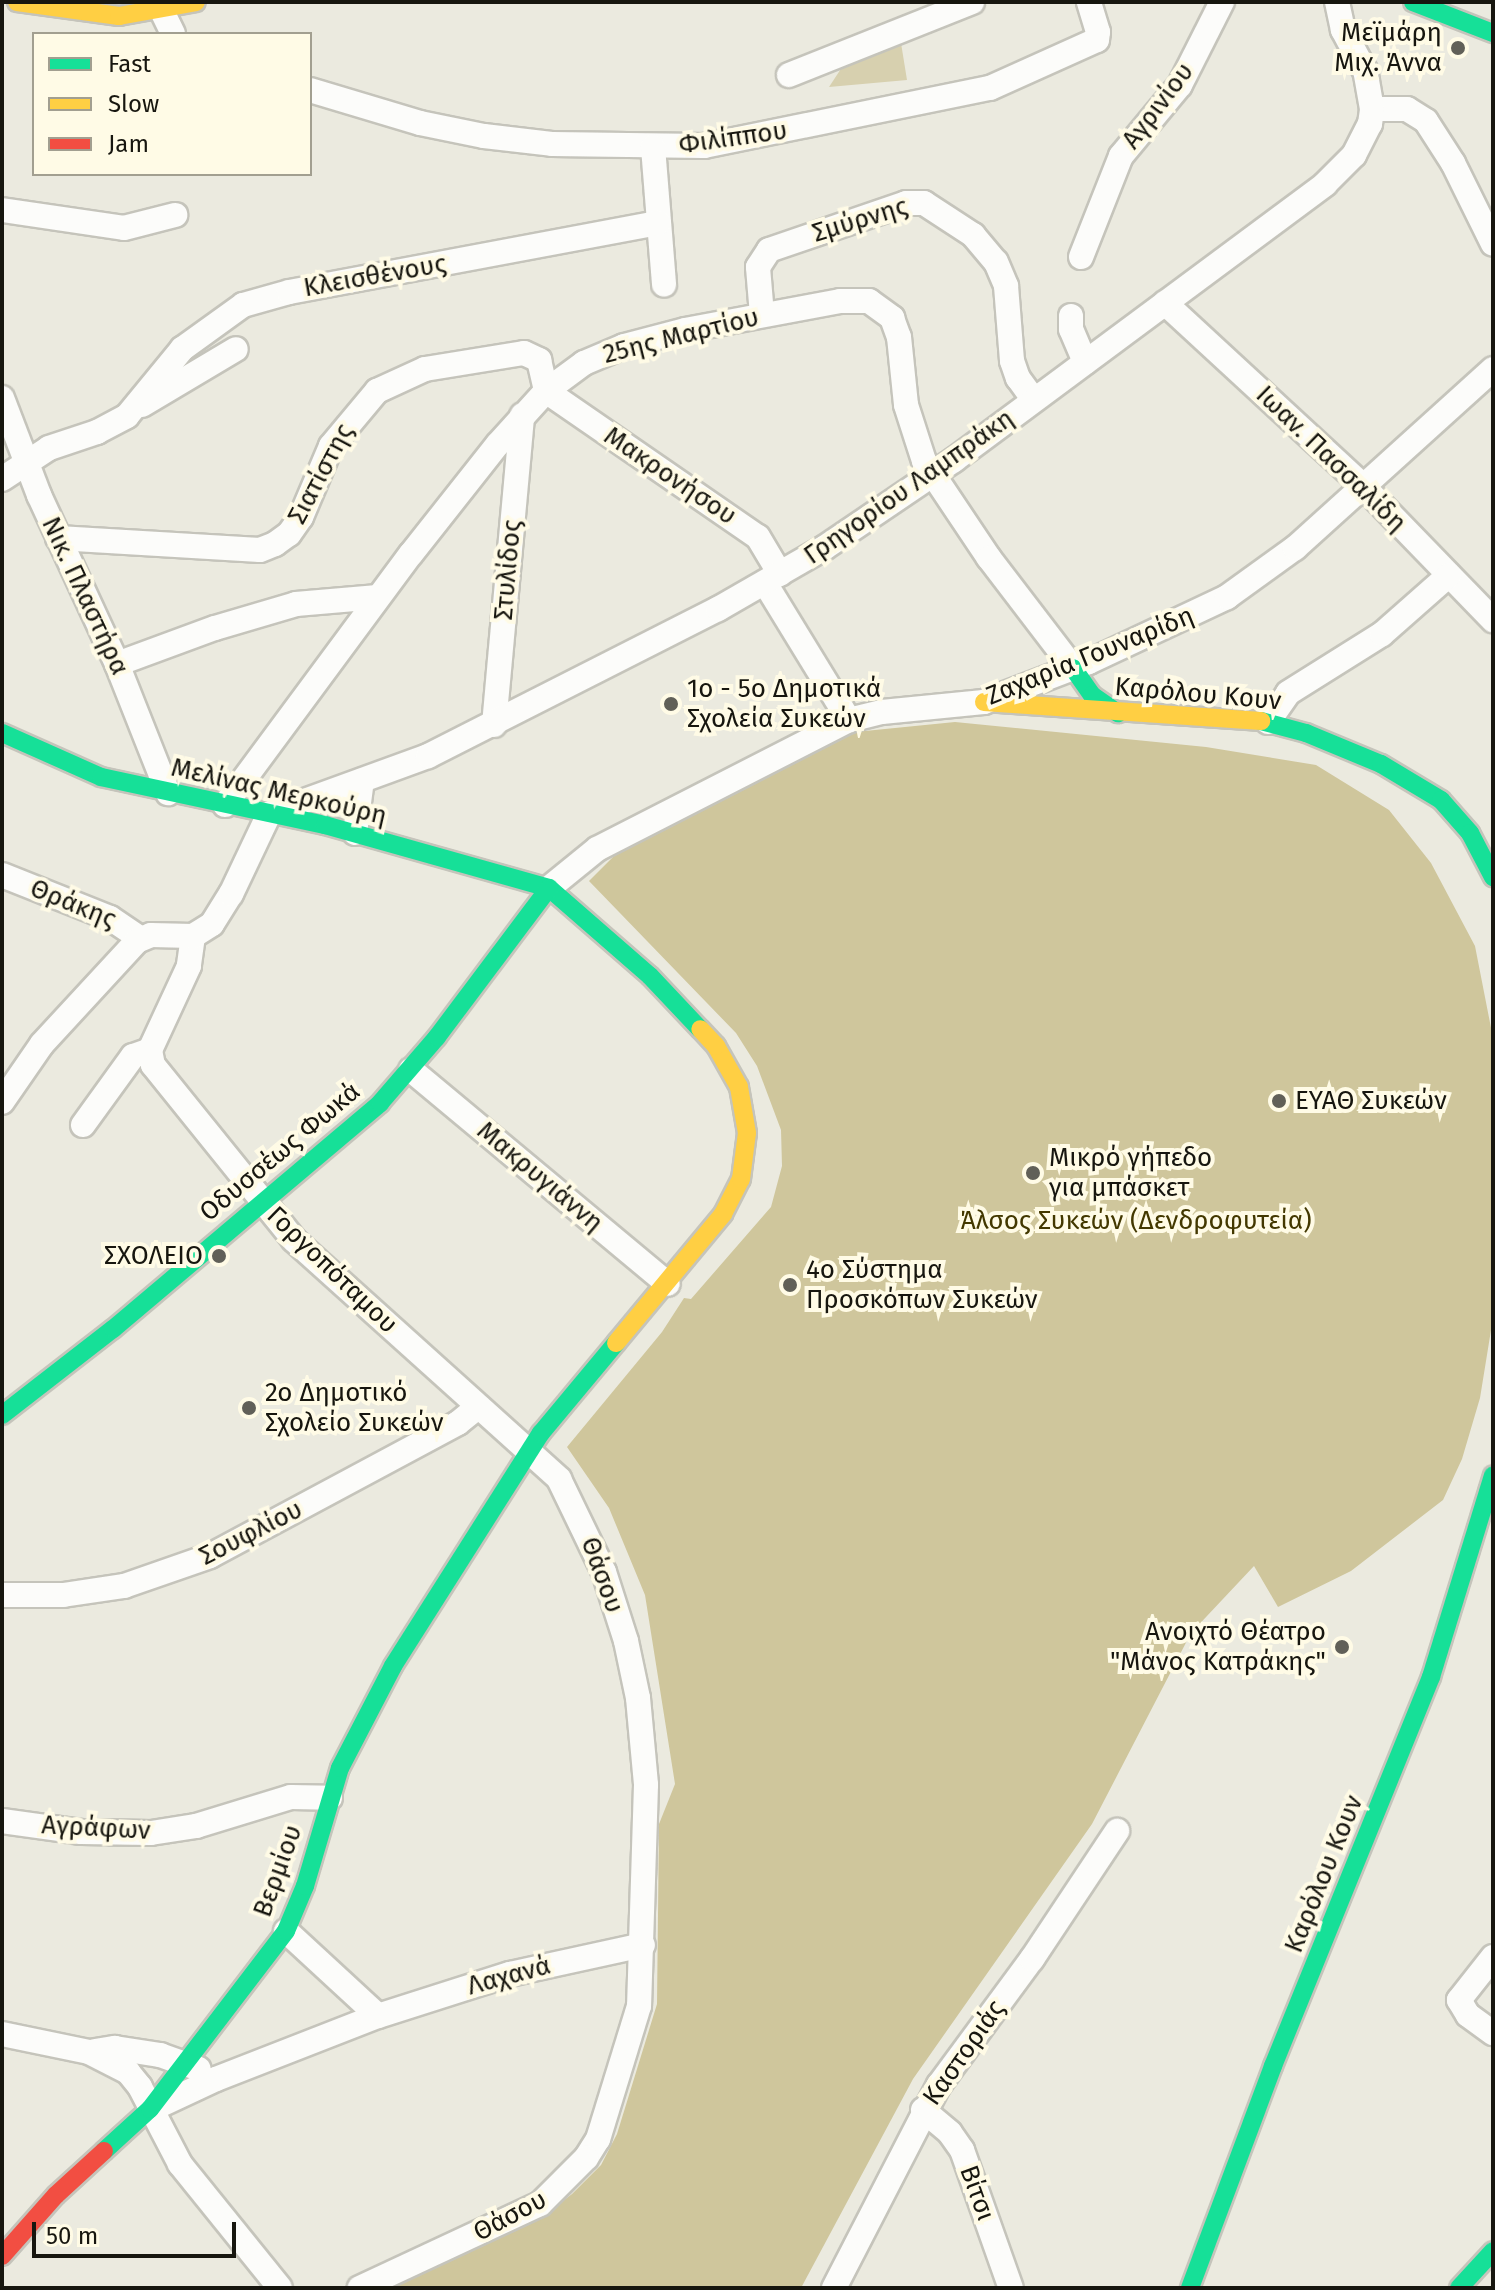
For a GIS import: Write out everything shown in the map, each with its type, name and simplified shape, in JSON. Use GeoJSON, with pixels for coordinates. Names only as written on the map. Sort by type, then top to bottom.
{"type":"FeatureCollection","features":[{"type":"Feature","properties":{"kind":"street"},"geometry":{"type":"LineString","coordinates":[[17,2],[105,15],[162,11],[196,2]]}},
{"type":"Feature","properties":{"kind":"street"},"geometry":{"type":"LineString","coordinates":[[789,75],[972,2]]}},
{"type":"Feature","properties":{"kind":"street","name":"Φιλίππου"},"geometry":{"type":"LineString","coordinates":[[312,91],[420,123],[484,136],[552,144],[653,147],[722,144],[990,88],[1089,45],[1099,36],[1089,2]]}},
{"type":"Feature","properties":{"kind":"street","name":"Αγρινίου"},"geometry":{"type":"LineString","coordinates":[[1081,257],[1121,156],[1185,79],[1222,2]]}},
{"type":"Feature","properties":{"kind":"street"},"geometry":{"type":"LineString","coordinates":[[1337,2],[1343,30],[1365,71],[1372,109],[1407,109],[1426,121],[1453,163],[1493,244]]}},
{"type":"Feature","properties":{"kind":"street"},"geometry":{"type":"LineString","coordinates":[[1413,2],[1493,33]]}},
{"type":"Feature","properties":{"kind":"street"},"geometry":{"type":"LineString","coordinates":[[162,11],[172,32]]}},
{"type":"Feature","properties":{"kind":"street","name":"Γρηγορίου Λαμπράκη"},"geometry":{"type":"LineString","coordinates":[[269,814],[428,756],[494,725],[772,579],[932,475],[1336,174],[1365,136],[1372,109]]}},
{"type":"Feature","properties":{"kind":"street"},"geometry":{"type":"LineString","coordinates":[[653,147],[664,285]]}},
{"type":"Feature","properties":{"kind":"street","name":"Σμύρνης"},"geometry":{"type":"LineString","coordinates":[[762,315],[758,267],[769,250],[906,203],[924,203],[973,235],[996,262],[1006,286],[1012,361],[1034,400]]}},
{"type":"Feature","properties":{"kind":"street"},"geometry":{"type":"LineString","coordinates":[[2,210],[130,228],[175,215]]}},
{"type":"Feature","properties":{"kind":"street","name":"Κλεισθένους"},"geometry":{"type":"LineString","coordinates":[[133,411],[165,367],[193,339],[224,316],[266,296],[659,223]]}},
{"type":"Feature","properties":{"kind":"street","name":"25ης Μαρτίου"},"geometry":{"type":"LineString","coordinates":[[225,805],[378,597],[522,415],[546,391],[584,363],[624,346],[762,315],[855,300],[869,301],[883,308],[897,329],[906,405],[932,475],[1073,668]]}},
{"type":"Feature","properties":{"kind":"street","name":"Ιωαν. Πασσαλίδη"},"geometry":{"type":"LineString","coordinates":[[1165,303],[1363,486],[1493,620]]}},
{"type":"Feature","properties":{"kind":"street"},"geometry":{"type":"LineString","coordinates":[[1071,316],[1071,329],[1085,362]]}},
{"type":"Feature","properties":{"kind":"street","name":"Κλεισθένους"},"geometry":{"type":"LineString","coordinates":[[2,479],[57,444],[97,432],[236,349]]}},
{"type":"Feature","properties":{"kind":"street","name":"Σιατίστης"},"geometry":{"type":"LineString","coordinates":[[58,538],[260,550],[289,534],[301,517],[331,446],[377,391],[425,369],[524,353],[539,360],[546,391]]}},
{"type":"Feature","properties":{"kind":"street","name":"Ζαχαρία Γουναρίδη"},"geometry":{"type":"LineString","coordinates":[[549,888],[597,849],[849,720],[882,712],[984,702],[1073,668],[1190,617],[1245,586],[1295,548],[1493,369]]}},
{"type":"Feature","properties":{"kind":"street","name":"Μακρονήσου"},"geometry":{"type":"LineString","coordinates":[[546,391],[753,532],[767,548],[772,579],[849,720]]}},
{"type":"Feature","properties":{"kind":"street","name":"Νικ. Πλαστήρα"},"geometry":{"type":"LineString","coordinates":[[2,398],[58,538],[117,664],[168,793]]}},
{"type":"Feature","properties":{"kind":"street","name":"Στυλίδος"},"geometry":{"type":"LineString","coordinates":[[494,725],[522,415]]}},
{"type":"Feature","properties":{"kind":"street"},"geometry":{"type":"LineString","coordinates":[[1268,722],[1288,693],[1382,634],[1449,575]]}},
{"type":"Feature","properties":{"kind":"street"},"geometry":{"type":"LineString","coordinates":[[117,664],[215,628],[296,604],[378,597]]}},
{"type":"Feature","properties":{"kind":"street"},"geometry":{"type":"LineString","coordinates":[[1073,668],[1092,695],[1118,713]]}},
{"type":"Feature","properties":{"kind":"street","name":"Καρόλου Κουν"},"geometry":{"type":"LineString","coordinates":[[984,702],[1268,722],[1351,751],[1431,793],[1470,833],[1493,877]]}},
{"type":"Feature","properties":{"kind":"street","name":"Μελίνας Μερκούρη"},"geometry":{"type":"LineString","coordinates":[[2,733],[93,774],[355,833],[549,888]]}},
{"type":"Feature","properties":{"kind":"street"},"geometry":{"type":"LineString","coordinates":[[355,833],[362,780]]}},
{"type":"Feature","properties":{"kind":"street"},"geometry":{"type":"LineString","coordinates":[[2,1102],[52,1033],[140,938],[193,936],[209,927],[221,912],[269,814]]}},
{"type":"Feature","properties":{"kind":"street","name":"Θράκης"},"geometry":{"type":"LineString","coordinates":[[2,875],[110,918],[127,926],[140,938]]}},
{"type":"Feature","properties":{"kind":"street"},"geometry":{"type":"LineString","coordinates":[[529,1451],[584,1379],[668,1284],[723,1214],[736,1191],[747,1144],[743,1099],[731,1068],[699,1027],[650,976],[549,888]]}},
{"type":"Feature","properties":{"kind":"street","name":"Οδυσσέως Φωκά"},"geometry":{"type":"LineString","coordinates":[[2,1415],[83,1354],[360,1121],[411,1070],[549,888]]}},
{"type":"Feature","properties":{"kind":"street"},"geometry":{"type":"LineString","coordinates":[[83,1125],[127,1062],[135,1054],[150,1055],[189,966],[193,936]]}},
{"type":"Feature","properties":{"kind":"street","name":"Γοργοπόταμου"},"geometry":{"type":"LineString","coordinates":[[150,1055],[261,1202],[294,1240],[529,1451]]}},
{"type":"Feature","properties":{"kind":"street","name":"Μακρυγιάννη"},"geometry":{"type":"LineString","coordinates":[[411,1070],[668,1284]]}},
{"type":"Feature","properties":{"kind":"street","name":"Σουφλίου"},"geometry":{"type":"LineString","coordinates":[[2,1595],[63,1595],[124,1586],[210,1556],[458,1423],[478,1407]]}},
{"type":"Feature","properties":{"kind":"street","name":"Βερμίου"},"geometry":{"type":"LineString","coordinates":[[2,2256],[56,2195],[150,2109],[286,1931],[305,1886],[330,1798],[352,1740],[393,1666],[529,1451]]}},
{"type":"Feature","properties":{"kind":"street","name":"Θάσου"},"geometry":{"type":"LineString","coordinates":[[360,2288],[540,2204],[586,2158],[598,2139],[628,2051],[639,2006],[646,1785],[638,1698],[626,1641],[585,1528],[559,1479],[529,1451]]}},
{"type":"Feature","properties":{"kind":"street","name":"Καρόλου Κουν"},"geometry":{"type":"LineString","coordinates":[[1190,2288],[1273,2066],[1431,1677],[1493,1475]]}},
{"type":"Feature","properties":{"kind":"street","name":"Αγράφων"},"geometry":{"type":"LineString","coordinates":[[2,1821],[81,1832],[138,1834],[196,1826],[291,1797],[330,1798]]}},
{"type":"Feature","properties":{"kind":"street","name":"Καστοριάς"},"geometry":{"type":"LineString","coordinates":[[834,2288],[923,2110],[1117,1831]]}},
{"type":"Feature","properties":{"kind":"street"},"geometry":{"type":"LineString","coordinates":[[286,1931],[378,2016]]}},
{"type":"Feature","properties":{"kind":"street","name":"Λαχανά"},"geometry":{"type":"LineString","coordinates":[[150,2109],[216,2079],[378,2016],[534,1968],[643,1945]]}},
{"type":"Feature","properties":{"kind":"street"},"geometry":{"type":"LineString","coordinates":[[1493,1957],[1463,1992],[1459,2004],[1468,2015],[1493,2033]]}},
{"type":"Feature","properties":{"kind":"street"},"geometry":{"type":"LineString","coordinates":[[2,2034],[89,2052],[128,2072],[140,2087],[188,2174],[280,2288]]}},
{"type":"Feature","properties":{"kind":"street"},"geometry":{"type":"LineString","coordinates":[[89,2052],[115,2048],[160,2055],[187,2063],[216,2079]]}},
{"type":"Feature","properties":{"kind":"street","name":"Βίτσι"},"geometry":{"type":"LineString","coordinates":[[923,2110],[950,2133],[962,2150],[1011,2288]]}},
{"type":"Feature","properties":{"kind":"street"},"geometry":{"type":"LineString","coordinates":[[1459,2288],[1493,2251]]}},
{"type":"Feature","properties":{"kind":"shaded area"},"geometry":{"type":"Polygon","coordinates":[[[901,43],[907,80],[829,87],[852,52],[901,43]]]}},
{"type":"Feature","properties":{"kind":"green space","name":"Άλσος Συκεών (Δενδροφυτεία)"},"geometry":{"type":"Polygon","coordinates":[[[955,722],[1206,747],[1316,765],[1389,810],[1431,863],[1475,946],[1493,1038],[1492,1324],[1480,1398],[1462,1459],[1443,1500],[1351,1571],[1278,1607],[1254,1566],[1191,1633],[1092,1824],[913,2079],[801,2288],[385,2288],[543,2216],[572,2194],[601,2165],[617,2134],[657,2004],[659,1824],[675,1784],[645,1595],[609,1508],[567,1447],[662,1332],[684,1298],[691,1299],[771,1207],[782,1166],[781,1130],[757,1066],[736,1033],[589,881],[621,849],[775,767],[855,732],[955,722]]]}},
{"type":"Feature","properties":{"kind":"traffic: fast"},"geometry":{"type":"LineString","coordinates":[[1413,2],[1493,33]]}},
{"type":"Feature","properties":{"kind":"traffic: fast"},"geometry":{"type":"LineString","coordinates":[[1073,668],[1092,695],[1118,713]]}},
{"type":"Feature","properties":{"kind":"traffic: fast"},"geometry":{"type":"LineString","coordinates":[[1261,721],[1306,733],[1381,764],[1441,800],[1470,833],[1493,877]]}},
{"type":"Feature","properties":{"kind":"traffic: fast"},"geometry":{"type":"LineString","coordinates":[[2,733],[101,777],[325,825],[549,888],[650,976],[700,1029]]}},
{"type":"Feature","properties":{"kind":"traffic: fast"},"geometry":{"type":"LineString","coordinates":[[2,1415],[113,1329],[380,1103],[437,1037],[549,888]]}},
{"type":"Feature","properties":{"kind":"traffic: fast"},"geometry":{"type":"LineString","coordinates":[[104,2151],[150,2109],[286,1931],[305,1886],[340,1768],[393,1666],[541,1433],[616,1343]]}},
{"type":"Feature","properties":{"kind":"traffic: fast"},"geometry":{"type":"LineString","coordinates":[[1190,2288],[1273,2066],[1431,1677],[1493,1475]]}},
{"type":"Feature","properties":{"kind":"traffic: fast"},"geometry":{"type":"LineString","coordinates":[[1459,2288],[1493,2251]]}},
{"type":"Feature","properties":{"kind":"traffic: slow"},"geometry":{"type":"LineString","coordinates":[[17,2],[119,16],[196,2]]}},
{"type":"Feature","properties":{"kind":"traffic: slow"},"geometry":{"type":"LineString","coordinates":[[984,702],[1261,721]]}},
{"type":"Feature","properties":{"kind":"traffic: slow"},"geometry":{"type":"LineString","coordinates":[[616,1343],[723,1214],[741,1179],[747,1133],[739,1087],[716,1046],[700,1029]]}},
{"type":"Feature","properties":{"kind":"traffic: jam"},"geometry":{"type":"LineString","coordinates":[[2,2256],[56,2195],[104,2151]]}},
{"type":"Feature","properties":{"kind":"place","name":"Μεϊμάρη Μιχ. Άννα"},"geometry":{"type":"Point","coordinates":[1458,48]}},
{"type":"Feature","properties":{"kind":"place","name":"1ο - 5ο Δημοτικά Σχολεία Συκεών"},"geometry":{"type":"Point","coordinates":[671,704]}},
{"type":"Feature","properties":{"kind":"place","name":"ΕΥΑΘ Συκεών"},"geometry":{"type":"Point","coordinates":[1279,1101]}},
{"type":"Feature","properties":{"kind":"place","name":"Μικρό γήπεδο για μπάσκετ"},"geometry":{"type":"Point","coordinates":[1033,1173]}},
{"type":"Feature","properties":{"kind":"place","name":"ΣΧΟΛΕΙΟ"},"geometry":{"type":"Point","coordinates":[219,1256]}},
{"type":"Feature","properties":{"kind":"place","name":"4ο Σύστημα Προσκόπων Συκεών"},"geometry":{"type":"Point","coordinates":[790,1285]}},
{"type":"Feature","properties":{"kind":"place","name":"2ο Δημοτικό Σχολείο Συκεών"},"geometry":{"type":"Point","coordinates":[249,1408]}},
{"type":"Feature","properties":{"kind":"place","name":"Ανοιχτό Θέατρο \"Μάνος Κατράκης\""},"geometry":{"type":"Point","coordinates":[1342,1647]}}]}
